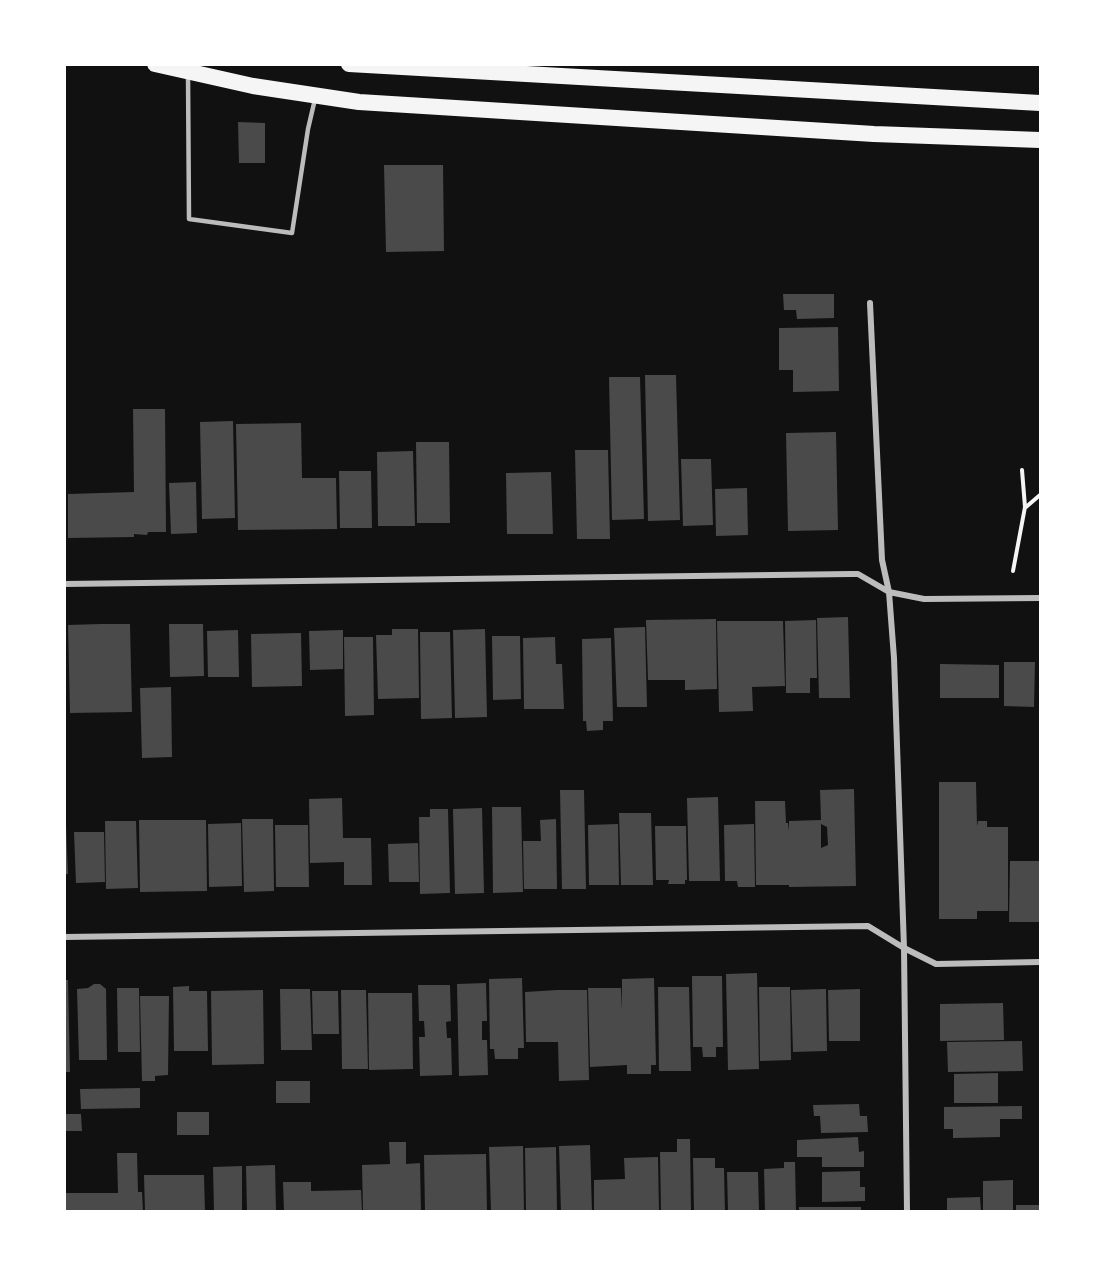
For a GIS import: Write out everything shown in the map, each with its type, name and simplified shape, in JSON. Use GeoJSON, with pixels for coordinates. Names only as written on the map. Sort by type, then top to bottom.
{"type":"FeatureCollection","features":[{"type":"Feature","properties":{"kind":"highway"},"geometry":{"type":"LineString","coordinates":[[156,64],[253,86],[359,102],[839,132],[1041,140]]}},
{"type":"Feature","properties":{"kind":"highway"},"geometry":{"type":"LineString","coordinates":[[349,64],[1041,104]]}},
{"type":"Feature","properties":{"kind":"street"},"geometry":{"type":"LineString","coordinates":[[870,303],[882,560],[889,592],[904,948],[907,1212]]}},
{"type":"Feature","properties":{"kind":"street"},"geometry":{"type":"LineString","coordinates":[[64,584],[858,574],[889,592],[924,599],[1041,598]]}},
{"type":"Feature","properties":{"kind":"street"},"geometry":{"type":"LineString","coordinates":[[64,937],[868,926],[936,964],[1041,962]]}},
{"type":"Feature","properties":{"kind":"lane"},"geometry":{"type":"LineString","coordinates":[[188,72],[189,219],[292,233],[308,129],[316,96]]}},
{"type":"Feature","properties":{"kind":"path"},"geometry":{"type":"LineString","coordinates":[[1013,571],[1025,507],[1022,470]]}},
{"type":"Feature","properties":{"kind":"path"},"geometry":{"type":"LineString","coordinates":[[1025,507],[1041,495]]}},
{"type":"Feature","properties":{"kind":"building"},"geometry":{"type":"Polygon","coordinates":[[[238,122],[265,123],[265,163],[239,163],[238,122]]]}},
{"type":"Feature","properties":{"kind":"building"},"geometry":{"type":"Polygon","coordinates":[[[384,165],[443,165],[444,251],[386,252],[384,165]]]}},
{"type":"Feature","properties":{"kind":"building"},"geometry":{"type":"Polygon","coordinates":[[[783,294],[834,294],[834,318],[797,319],[796,310],[784,310],[783,294]]]}},
{"type":"Feature","properties":{"kind":"building"},"geometry":{"type":"Polygon","coordinates":[[[838,327],[839,391],[793,392],[793,370],[779,370],[779,328],[838,327]]]}},
{"type":"Feature","properties":{"kind":"building"},"geometry":{"type":"Polygon","coordinates":[[[645,375],[676,375],[680,520],[648,521],[645,375]]]}},
{"type":"Feature","properties":{"kind":"building"},"geometry":{"type":"Polygon","coordinates":[[[609,377],[640,377],[644,519],[612,520],[609,377]]]}},
{"type":"Feature","properties":{"kind":"building"},"geometry":{"type":"Polygon","coordinates":[[[133,409],[165,409],[166,532],[148,532],[147,535],[134,534],[134,537],[68,538],[68,494],[134,492],[133,409]]]}},
{"type":"Feature","properties":{"kind":"building"},"geometry":{"type":"Polygon","coordinates":[[[233,421],[235,518],[202,519],[200,422],[233,421]]]}},
{"type":"Feature","properties":{"kind":"building"},"geometry":{"type":"Polygon","coordinates":[[[301,423],[302,478],[336,478],[337,529],[238,530],[236,424],[301,423]]]}},
{"type":"Feature","properties":{"kind":"building"},"geometry":{"type":"Polygon","coordinates":[[[836,432],[838,530],[788,531],[786,433],[836,432]]]}},
{"type":"Feature","properties":{"kind":"building"},"geometry":{"type":"Polygon","coordinates":[[[416,442],[449,442],[450,523],[417,523],[416,442]]]}},
{"type":"Feature","properties":{"kind":"building"},"geometry":{"type":"Polygon","coordinates":[[[575,450],[608,450],[610,539],[577,539],[575,450]]]}},
{"type":"Feature","properties":{"kind":"building"},"geometry":{"type":"Polygon","coordinates":[[[413,451],[415,526],[378,526],[377,452],[413,451]]]}},
{"type":"Feature","properties":{"kind":"building"},"geometry":{"type":"Polygon","coordinates":[[[681,459],[711,459],[713,525],[683,526],[681,459]]]}},
{"type":"Feature","properties":{"kind":"building"},"geometry":{"type":"Polygon","coordinates":[[[339,471],[371,471],[372,528],[340,528],[339,471]]]}},
{"type":"Feature","properties":{"kind":"building"},"geometry":{"type":"Polygon","coordinates":[[[551,472],[553,534],[507,534],[506,473],[551,472]]]}},
{"type":"Feature","properties":{"kind":"building"},"geometry":{"type":"Polygon","coordinates":[[[196,482],[197,533],[171,534],[169,483],[196,482]]]}},
{"type":"Feature","properties":{"kind":"building"},"geometry":{"type":"Polygon","coordinates":[[[747,488],[748,535],[716,536],[715,489],[747,488]]]}},
{"type":"Feature","properties":{"kind":"building"},"geometry":{"type":"Polygon","coordinates":[[[848,617],[850,698],[819,698],[817,618],[848,617]]]}},
{"type":"Feature","properties":{"kind":"building"},"geometry":{"type":"Polygon","coordinates":[[[716,619],[717,689],[685,690],[685,680],[648,680],[646,620],[716,619]]]}},
{"type":"Feature","properties":{"kind":"building"},"geometry":{"type":"Polygon","coordinates":[[[816,620],[817,678],[810,678],[810,693],[786,693],[785,621],[816,620]]]}},
{"type":"Feature","properties":{"kind":"building"},"geometry":{"type":"Polygon","coordinates":[[[717,621],[783,621],[785,686],[752,687],[753,711],[719,712],[717,621]]]}},
{"type":"Feature","properties":{"kind":"building"},"geometry":{"type":"Polygon","coordinates":[[[130,624],[132,712],[70,713],[68,625],[130,624]]]}},
{"type":"Feature","properties":{"kind":"building"},"geometry":{"type":"Polygon","coordinates":[[[169,624],[203,624],[204,676],[170,677],[169,624]]]}},
{"type":"Feature","properties":{"kind":"building"},"geometry":{"type":"Polygon","coordinates":[[[645,627],[647,707],[617,707],[614,628],[645,627]]]}},
{"type":"Feature","properties":{"kind":"building"},"geometry":{"type":"Polygon","coordinates":[[[392,629],[418,629],[419,698],[378,699],[376,635],[392,635],[392,629]]]}},
{"type":"Feature","properties":{"kind":"building"},"geometry":{"type":"Polygon","coordinates":[[[485,629],[487,717],[455,718],[453,630],[485,629]]]}},
{"type":"Feature","properties":{"kind":"building"},"geometry":{"type":"Polygon","coordinates":[[[238,630],[239,677],[208,677],[207,631],[238,630]]]}},
{"type":"Feature","properties":{"kind":"building"},"geometry":{"type":"Polygon","coordinates":[[[343,630],[343,669],[310,670],[309,631],[343,630]]]}},
{"type":"Feature","properties":{"kind":"building"},"geometry":{"type":"Polygon","coordinates":[[[420,632],[450,632],[452,718],[421,719],[420,632]]]}},
{"type":"Feature","properties":{"kind":"building"},"geometry":{"type":"Polygon","coordinates":[[[301,633],[302,686],[252,687],[251,634],[301,633]]]}},
{"type":"Feature","properties":{"kind":"building"},"geometry":{"type":"Polygon","coordinates":[[[492,636],[520,636],[521,699],[493,700],[492,636]]]}},
{"type":"Feature","properties":{"kind":"building"},"geometry":{"type":"Polygon","coordinates":[[[344,637],[373,637],[374,715],[345,716],[344,637]]]}},
{"type":"Feature","properties":{"kind":"building"},"geometry":{"type":"Polygon","coordinates":[[[555,637],[556,664],[562,664],[564,709],[524,709],[523,638],[555,637]]]}},
{"type":"Feature","properties":{"kind":"building"},"geometry":{"type":"Polygon","coordinates":[[[611,638],[613,721],[603,721],[603,730],[587,731],[586,721],[583,721],[582,639],[611,638]]]}},
{"type":"Feature","properties":{"kind":"building"},"geometry":{"type":"Polygon","coordinates":[[[1004,662],[1035,662],[1034,707],[1004,706],[1004,662]]]}},
{"type":"Feature","properties":{"kind":"building"},"geometry":{"type":"Polygon","coordinates":[[[940,664],[999,665],[999,698],[940,698],[940,664]]]}},
{"type":"Feature","properties":{"kind":"building"},"geometry":{"type":"Polygon","coordinates":[[[171,687],[172,757],[142,758],[140,688],[171,687]]]}},
{"type":"Feature","properties":{"kind":"building"},"geometry":{"type":"Polygon","coordinates":[[[939,782],[976,782],[977,826],[978,821],[987,821],[987,827],[1008,827],[1008,911],[977,911],[977,919],[939,919],[939,782]]]}},
{"type":"Feature","properties":{"kind":"building"},"geometry":{"type":"Polygon","coordinates":[[[854,789],[856,886],[756,885],[755,801],[785,801],[786,823],[788,823],[789,831],[789,821],[821,820],[820,790],[854,789]],[[821,824],[821,848],[828,845],[827,827],[821,824]]]}},
{"type":"Feature","properties":{"kind":"building"},"geometry":{"type":"Polygon","coordinates":[[[560,790],[584,790],[586,889],[562,889],[560,790]]]}},
{"type":"Feature","properties":{"kind":"building"},"geometry":{"type":"Polygon","coordinates":[[[718,797],[720,881],[689,881],[687,798],[718,797]]]}},
{"type":"Feature","properties":{"kind":"building"},"geometry":{"type":"Polygon","coordinates":[[[342,798],[343,838],[371,838],[372,885],[344,885],[344,862],[310,863],[309,799],[342,798]]]}},
{"type":"Feature","properties":{"kind":"building"},"geometry":{"type":"Polygon","coordinates":[[[492,807],[521,807],[523,892],[493,893],[492,807]]]}},
{"type":"Feature","properties":{"kind":"building"},"geometry":{"type":"Polygon","coordinates":[[[482,808],[484,893],[455,894],[453,809],[482,808]]]}},
{"type":"Feature","properties":{"kind":"building"},"geometry":{"type":"Polygon","coordinates":[[[430,809],[448,809],[450,893],[420,894],[419,817],[430,817],[430,809]]]}},
{"type":"Feature","properties":{"kind":"building"},"geometry":{"type":"Polygon","coordinates":[[[619,813],[651,813],[653,885],[621,885],[619,813]]]}},
{"type":"Feature","properties":{"kind":"building"},"geometry":{"type":"Polygon","coordinates":[[[242,819],[273,819],[274,891],[244,892],[242,819]]]}},
{"type":"Feature","properties":{"kind":"building"},"geometry":{"type":"Polygon","coordinates":[[[556,819],[557,889],[524,889],[523,841],[541,841],[540,820],[556,819]]]}},
{"type":"Feature","properties":{"kind":"building"},"geometry":{"type":"Polygon","coordinates":[[[139,820],[206,820],[207,891],[140,892],[139,820]]]}},
{"type":"Feature","properties":{"kind":"building"},"geometry":{"type":"Polygon","coordinates":[[[105,821],[136,821],[138,888],[106,889],[105,821]]]}},
{"type":"Feature","properties":{"kind":"building"},"geometry":{"type":"Polygon","coordinates":[[[241,823],[242,886],[209,887],[208,824],[241,823]]]}},
{"type":"Feature","properties":{"kind":"building"},"geometry":{"type":"Polygon","coordinates":[[[618,824],[619,885],[589,885],[588,825],[618,824]]]}},
{"type":"Feature","properties":{"kind":"building"},"geometry":{"type":"Polygon","coordinates":[[[754,824],[755,887],[738,887],[737,881],[725,881],[724,825],[754,824]]]}},
{"type":"Feature","properties":{"kind":"building"},"geometry":{"type":"Polygon","coordinates":[[[64,825],[66,825],[68,874],[64,874],[64,825]]]}},
{"type":"Feature","properties":{"kind":"building"},"geometry":{"type":"Polygon","coordinates":[[[275,825],[308,825],[309,887],[276,887],[275,825]]]}},
{"type":"Feature","properties":{"kind":"building"},"geometry":{"type":"Polygon","coordinates":[[[655,826],[686,826],[687,880],[685,884],[668,884],[669,880],[656,880],[655,826]]]}},
{"type":"Feature","properties":{"kind":"building"},"geometry":{"type":"Polygon","coordinates":[[[74,832],[104,832],[105,882],[76,883],[74,832]]]}},
{"type":"Feature","properties":{"kind":"building"},"geometry":{"type":"Polygon","coordinates":[[[418,843],[419,882],[389,882],[388,844],[418,843]]]}},
{"type":"Feature","properties":{"kind":"building"},"geometry":{"type":"Polygon","coordinates":[[[1010,861],[1039,861],[1039,922],[1009,922],[1010,861]]]}},
{"type":"Feature","properties":{"kind":"building"},"geometry":{"type":"Polygon","coordinates":[[[757,973],[759,1069],[728,1070],[726,974],[757,973]]]}},
{"type":"Feature","properties":{"kind":"building"},"geometry":{"type":"Polygon","coordinates":[[[692,976],[722,976],[723,1047],[716,1047],[716,1057],[703,1057],[702,1047],[693,1047],[692,976]]]}},
{"type":"Feature","properties":{"kind":"building"},"geometry":{"type":"Polygon","coordinates":[[[522,978],[524,1048],[518,1048],[518,1059],[495,1059],[494,1049],[490,1049],[489,979],[522,978]]]}},
{"type":"Feature","properties":{"kind":"building"},"geometry":{"type":"Polygon","coordinates":[[[654,978],[656,1065],[651,1065],[651,1074],[627,1074],[627,1065],[590,1067],[588,988],[621,988],[622,1011],[622,979],[654,978]]]}},
{"type":"Feature","properties":{"kind":"building"},"geometry":{"type":"Polygon","coordinates":[[[64,980],[68,980],[70,1072],[64,1072],[64,980]]]}},
{"type":"Feature","properties":{"kind":"building"},"geometry":{"type":"Polygon","coordinates":[[[486,983],[487,1021],[482,1021],[482,1040],[487,1040],[488,1075],[459,1076],[457,984],[486,983]]]}},
{"type":"Feature","properties":{"kind":"building"},"geometry":{"type":"Polygon","coordinates":[[[94,984],[100,984],[106,989],[107,1060],[79,1060],[77,989],[88,988],[94,984]]]}},
{"type":"Feature","properties":{"kind":"building"},"geometry":{"type":"Polygon","coordinates":[[[418,985],[450,985],[451,1021],[446,1022],[447,1038],[451,1038],[452,1075],[420,1076],[419,1037],[425,1037],[424,1021],[419,1021],[418,985]]]}},
{"type":"Feature","properties":{"kind":"building"},"geometry":{"type":"Polygon","coordinates":[[[189,986],[189,991],[207,991],[208,1051],[174,1051],[173,987],[189,986]]]}},
{"type":"Feature","properties":{"kind":"building"},"geometry":{"type":"Polygon","coordinates":[[[658,987],[689,987],[691,1071],[659,1071],[658,987]]]}},
{"type":"Feature","properties":{"kind":"building"},"geometry":{"type":"Polygon","coordinates":[[[759,987],[790,987],[791,1060],[760,1061],[759,987]]]}},
{"type":"Feature","properties":{"kind":"building"},"geometry":{"type":"Polygon","coordinates":[[[117,988],[139,988],[140,1052],[118,1052],[117,988]]]}},
{"type":"Feature","properties":{"kind":"building"},"geometry":{"type":"Polygon","coordinates":[[[280,989],[310,989],[312,1050],[281,1050],[280,989]]]}},
{"type":"Feature","properties":{"kind":"building"},"geometry":{"type":"Polygon","coordinates":[[[826,989],[827,1051],[793,1052],[791,990],[826,989]]]}},
{"type":"Feature","properties":{"kind":"building"},"geometry":{"type":"Polygon","coordinates":[[[860,989],[860,1041],[829,1041],[828,990],[860,989]]]}},
{"type":"Feature","properties":{"kind":"building"},"geometry":{"type":"Polygon","coordinates":[[[263,990],[264,1064],[212,1065],[211,991],[263,990]]]}},
{"type":"Feature","properties":{"kind":"building"},"geometry":{"type":"Polygon","coordinates":[[[341,990],[366,990],[368,1069],[342,1069],[341,990]]]}},
{"type":"Feature","properties":{"kind":"building"},"geometry":{"type":"Polygon","coordinates":[[[587,990],[589,1080],[559,1081],[558,1042],[526,1042],[525,992],[587,990]]]}},
{"type":"Feature","properties":{"kind":"building"},"geometry":{"type":"Polygon","coordinates":[[[312,991],[338,991],[339,1034],[313,1034],[312,991]]]}},
{"type":"Feature","properties":{"kind":"building"},"geometry":{"type":"Polygon","coordinates":[[[368,993],[412,993],[413,1069],[369,1070],[368,993]]]}},
{"type":"Feature","properties":{"kind":"building"},"geometry":{"type":"Polygon","coordinates":[[[140,996],[169,996],[168,1075],[155,1076],[155,1081],[142,1081],[140,996]]]}},
{"type":"Feature","properties":{"kind":"building"},"geometry":{"type":"Polygon","coordinates":[[[1003,1003],[1004,1040],[940,1041],[940,1004],[1003,1003]]]}},
{"type":"Feature","properties":{"kind":"building"},"geometry":{"type":"Polygon","coordinates":[[[1022,1041],[1023,1071],[948,1072],[947,1042],[1022,1041]]]}},
{"type":"Feature","properties":{"kind":"building"},"geometry":{"type":"Polygon","coordinates":[[[998,1073],[998,1103],[954,1103],[954,1074],[998,1073]]]}},
{"type":"Feature","properties":{"kind":"building"},"geometry":{"type":"Polygon","coordinates":[[[276,1081],[310,1081],[310,1103],[276,1103],[276,1081]]]}},
{"type":"Feature","properties":{"kind":"building"},"geometry":{"type":"Polygon","coordinates":[[[140,1088],[140,1108],[81,1109],[80,1089],[140,1088]]]}},
{"type":"Feature","properties":{"kind":"building"},"geometry":{"type":"Polygon","coordinates":[[[859,1104],[860,1116],[867,1116],[868,1132],[821,1133],[820,1116],[814,1116],[813,1105],[859,1104]]]}},
{"type":"Feature","properties":{"kind":"building"},"geometry":{"type":"Polygon","coordinates":[[[1022,1106],[1022,1119],[1000,1119],[1000,1137],[953,1138],[953,1129],[944,1129],[944,1107],[1022,1106]]]}},
{"type":"Feature","properties":{"kind":"building"},"geometry":{"type":"Polygon","coordinates":[[[177,1112],[209,1112],[209,1135],[177,1135],[177,1112]]]}},
{"type":"Feature","properties":{"kind":"building"},"geometry":{"type":"Polygon","coordinates":[[[64,1114],[81,1114],[82,1131],[64,1131],[64,1114]]]}},
{"type":"Feature","properties":{"kind":"building"},"geometry":{"type":"Polygon","coordinates":[[[858,1137],[859,1152],[864,1151],[864,1167],[822,1167],[822,1157],[797,1157],[797,1140],[858,1137]]]}},
{"type":"Feature","properties":{"kind":"building"},"geometry":{"type":"Polygon","coordinates":[[[677,1139],[690,1139],[691,1212],[661,1212],[660,1152],[677,1152],[677,1139]]]}},
{"type":"Feature","properties":{"kind":"building"},"geometry":{"type":"Polygon","coordinates":[[[389,1142],[406,1142],[406,1164],[420,1163],[421,1212],[363,1212],[362,1165],[390,1164],[389,1142]]]}},
{"type":"Feature","properties":{"kind":"building"},"geometry":{"type":"Polygon","coordinates":[[[590,1145],[592,1212],[561,1212],[559,1146],[590,1145]]]}},
{"type":"Feature","properties":{"kind":"building"},"geometry":{"type":"Polygon","coordinates":[[[523,1146],[524,1212],[491,1212],[489,1147],[523,1146]]]}},
{"type":"Feature","properties":{"kind":"building"},"geometry":{"type":"Polygon","coordinates":[[[556,1147],[557,1212],[526,1212],[525,1148],[556,1147]]]}},
{"type":"Feature","properties":{"kind":"building"},"geometry":{"type":"Polygon","coordinates":[[[117,1153],[137,1153],[138,1192],[142,1192],[143,1212],[64,1212],[64,1193],[118,1193],[117,1153]]]}},
{"type":"Feature","properties":{"kind":"building"},"geometry":{"type":"Polygon","coordinates":[[[486,1154],[487,1212],[425,1212],[424,1155],[486,1154]]]}},
{"type":"Feature","properties":{"kind":"building"},"geometry":{"type":"Polygon","coordinates":[[[658,1157],[659,1212],[594,1212],[594,1180],[625,1179],[624,1158],[658,1157]]]}},
{"type":"Feature","properties":{"kind":"building"},"geometry":{"type":"Polygon","coordinates":[[[693,1158],[715,1158],[715,1168],[724,1168],[725,1212],[694,1212],[693,1158]]]}},
{"type":"Feature","properties":{"kind":"building"},"geometry":{"type":"Polygon","coordinates":[[[784,1162],[795,1162],[796,1212],[765,1212],[764,1169],[784,1168],[784,1162]]]}},
{"type":"Feature","properties":{"kind":"building"},"geometry":{"type":"Polygon","coordinates":[[[275,1165],[276,1212],[247,1212],[246,1166],[275,1165]]]}},
{"type":"Feature","properties":{"kind":"building"},"geometry":{"type":"Polygon","coordinates":[[[242,1166],[242,1212],[214,1212],[213,1167],[242,1166]]]}},
{"type":"Feature","properties":{"kind":"building"},"geometry":{"type":"Polygon","coordinates":[[[860,1171],[860,1187],[865,1187],[865,1201],[822,1202],[822,1172],[860,1171]]]}},
{"type":"Feature","properties":{"kind":"building"},"geometry":{"type":"Polygon","coordinates":[[[727,1172],[758,1172],[759,1212],[728,1212],[727,1172]]]}},
{"type":"Feature","properties":{"kind":"building"},"geometry":{"type":"Polygon","coordinates":[[[144,1175],[204,1175],[205,1212],[145,1212],[144,1175]]]}},
{"type":"Feature","properties":{"kind":"building"},"geometry":{"type":"Polygon","coordinates":[[[1013,1180],[1013,1212],[983,1212],[983,1181],[1013,1180]]]}},
{"type":"Feature","properties":{"kind":"building"},"geometry":{"type":"Polygon","coordinates":[[[283,1182],[311,1182],[311,1191],[361,1190],[362,1212],[284,1212],[283,1182]]]}},
{"type":"Feature","properties":{"kind":"building"},"geometry":{"type":"Polygon","coordinates":[[[980,1197],[981,1212],[947,1212],[947,1198],[980,1197]]]}},
{"type":"Feature","properties":{"kind":"building"},"geometry":{"type":"Polygon","coordinates":[[[1016,1205],[1040,1205],[1040,1212],[1016,1212],[1016,1205]]]}},
{"type":"Feature","properties":{"kind":"building"},"geometry":{"type":"Polygon","coordinates":[[[799,1207],[861,1207],[861,1212],[799,1212],[799,1207]]]}}]}
